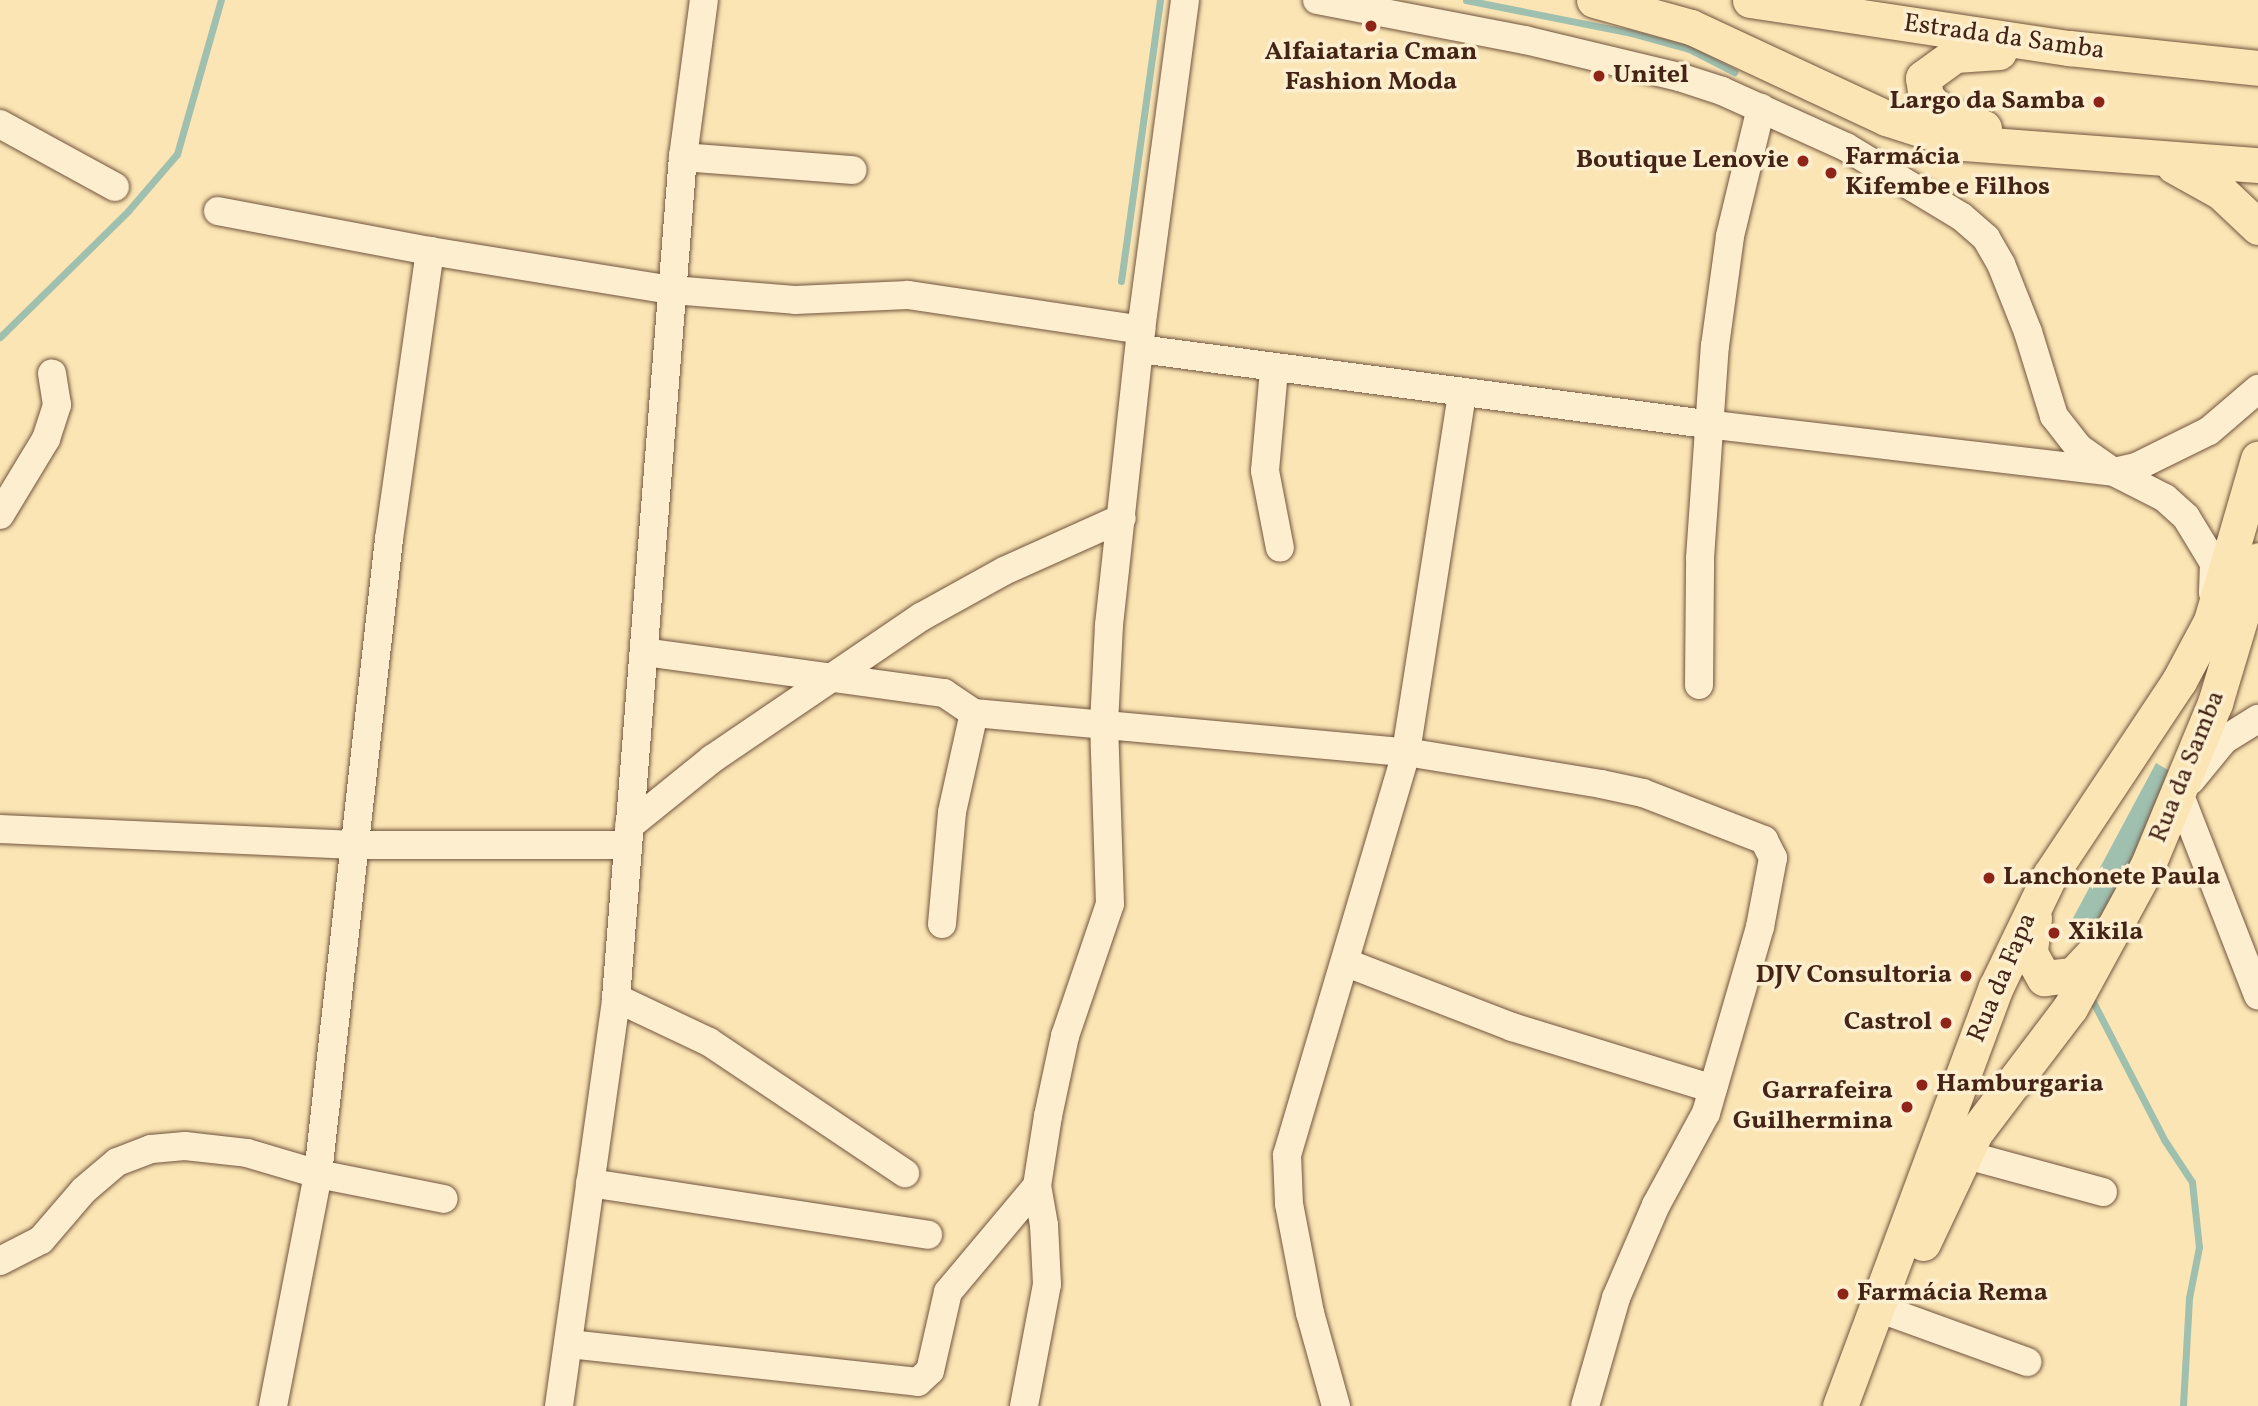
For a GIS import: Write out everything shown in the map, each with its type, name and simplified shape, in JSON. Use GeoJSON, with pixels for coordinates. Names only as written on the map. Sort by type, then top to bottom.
{"type":"FeatureCollection","features":[{"type":"Feature","properties":{"kind":"main road"},"geometry":{"type":"LineString","coordinates":[[1594,0],[1691,27],[1920,131],[1964,143],[2258,165]]}},
{"type":"Feature","properties":{"kind":"main road","name":"Estrada da Samba"},"geometry":{"type":"LineString","coordinates":[[1750,0],[2069,48],[2258,68]]}},
{"type":"Feature","properties":{"kind":"main road"},"geometry":{"type":"LineString","coordinates":[[2057,152],[1941,113],[1926,97],[1923,78],[1955,55],[2069,48]]}},
{"type":"Feature","properties":{"kind":"main road"},"geometry":{"type":"LineString","coordinates":[[2158,159],[2202,178],[2258,227]]}},
{"type":"Feature","properties":{"kind":"main road","name":"Rua da Fapa"},"geometry":{"type":"LineString","coordinates":[[1840,1406],[1986,1013],[2050,875],[2179,681],[2221,597],[2258,459]]}},
{"type":"Feature","properties":{"kind":"main road","name":"Rua da Samba"},"geometry":{"type":"LineString","coordinates":[[1858,1406],[1892,1313],[1963,1154],[1989,1112],[2070,1008],[2174,810],[2215,702],[2258,560]]}},
{"type":"Feature","properties":{"kind":"main road"},"geometry":{"type":"LineString","coordinates":[[2050,875],[2029,939],[2035,968],[2044,978],[2073,975],[2084,967],[2123,908]]}},
{"type":"Feature","properties":{"kind":"street"},"geometry":{"type":"LineString","coordinates":[[559,1406],[615,998],[683,157],[704,0]]}},
{"type":"Feature","properties":{"kind":"street"},"geometry":{"type":"LineString","coordinates":[[1024,1406],[1047,1284],[1044,1225],[1037,1186],[1065,1036],[1110,904],[1104,724],[1140,340],[1185,0]]}},
{"type":"Feature","properties":{"kind":"street"},"geometry":{"type":"LineString","coordinates":[[1317,0],[1602,57],[1722,91],[1846,147],[1962,218],[1986,238],[2001,264],[2028,332],[2054,416],[2078,448],[2114,472],[2165,498],[2203,538],[2214,563],[2214,590],[2199,641]]}},
{"type":"Feature","properties":{"kind":"street"},"geometry":{"type":"LineString","coordinates":[[1699,685],[1706,424],[1730,236],[1761,108]]}},
{"type":"Feature","properties":{"kind":"street"},"geometry":{"type":"LineString","coordinates":[[0,124],[115,187]]}},
{"type":"Feature","properties":{"kind":"street"},"geometry":{"type":"LineString","coordinates":[[683,157],[853,170]]}},
{"type":"Feature","properties":{"kind":"street"},"geometry":{"type":"LineString","coordinates":[[218,211],[430,251],[672,290],[795,300],[908,295],[1140,340],[1274,370],[2114,472],[2136,467],[2209,431],[2258,389]]}},
{"type":"Feature","properties":{"kind":"street"},"geometry":{"type":"LineString","coordinates":[[273,1406],[318,1174],[389,539],[430,251]]}},
{"type":"Feature","properties":{"kind":"street"},"geometry":{"type":"LineString","coordinates":[[1274,370],[1265,471],[1280,548]]}},
{"type":"Feature","properties":{"kind":"street"},"geometry":{"type":"LineString","coordinates":[[0,514],[31,468],[50,427],[57,405],[51,373]]}},
{"type":"Feature","properties":{"kind":"street"},"geometry":{"type":"LineString","coordinates":[[1336,1406],[1310,1313],[1292,1218],[1287,1155],[1347,963],[1406,752],[1462,393]]}},
{"type":"Feature","properties":{"kind":"street"},"geometry":{"type":"LineString","coordinates":[[0,829],[355,845],[628,835],[712,759],[921,617],[1004,571],[1122,518]]}},
{"type":"Feature","properties":{"kind":"street"},"geometry":{"type":"LineString","coordinates":[[644,652],[944,693],[974,713],[1406,752],[1623,788],[1720,821],[1770,845],[1773,858],[1751,965],[1706,1112],[1656,1205],[1616,1298],[1585,1406]]}},
{"type":"Feature","properties":{"kind":"street"},"geometry":{"type":"LineString","coordinates":[[942,924],[952,812],[974,713]]}},
{"type":"Feature","properties":{"kind":"street"},"geometry":{"type":"LineString","coordinates":[[2254,730],[2203,761],[2174,810],[2258,995]]}},
{"type":"Feature","properties":{"kind":"street"},"geometry":{"type":"LineString","coordinates":[[1347,963],[1523,1031],[1713,1089]]}},
{"type":"Feature","properties":{"kind":"street"},"geometry":{"type":"LineString","coordinates":[[615,998],[709,1042],[905,1173]]}},
{"type":"Feature","properties":{"kind":"street"},"geometry":{"type":"LineString","coordinates":[[0,1261],[41,1240],[84,1190],[117,1162],[151,1149],[185,1146],[247,1153],[318,1174],[444,1199]]}},
{"type":"Feature","properties":{"kind":"street"},"geometry":{"type":"LineString","coordinates":[[1963,1154],[2103,1192]]}},
{"type":"Feature","properties":{"kind":"street"},"geometry":{"type":"LineString","coordinates":[[590,1183],[928,1235]]}},
{"type":"Feature","properties":{"kind":"street"},"geometry":{"type":"LineString","coordinates":[[569,1344],[918,1382],[930,1371],[948,1292],[1037,1186]]}},
{"type":"Feature","properties":{"kind":"street"},"geometry":{"type":"LineString","coordinates":[[1892,1313],[2027,1362]]}},
{"type":"Feature","properties":{"kind":"shaded area"},"geometry":{"type":"Polygon","coordinates":[[[2156,763],[2175,774],[2098,928],[2072,920],[2156,763]]]}},
{"type":"Feature","properties":{"kind":"waterway"},"geometry":{"type":"LineString","coordinates":[[0,337],[128,211],[177,154],[221,0]]}},
{"type":"Feature","properties":{"kind":"waterway"},"geometry":{"type":"LineString","coordinates":[[1121,281],[1160,0]]}},
{"type":"Feature","properties":{"kind":"waterway"},"geometry":{"type":"LineString","coordinates":[[1466,0],[1631,33],[1689,49],[1734,72]]}},
{"type":"Feature","properties":{"kind":"waterway"},"geometry":{"type":"LineString","coordinates":[[2089,994],[2165,1141],[2192,1182],[2199,1247],[2189,1298],[2183,1406]]}},
{"type":"Feature","properties":{"kind":"place","name":"Alfaiataria Cman Fashion Moda"},"geometry":{"type":"Point","coordinates":[1371,26]}},
{"type":"Feature","properties":{"kind":"place","name":"Unitel"},"geometry":{"type":"Point","coordinates":[1599,76]}},
{"type":"Feature","properties":{"kind":"place","name":"Largo da Samba"},"geometry":{"type":"Point","coordinates":[2099,102]}},
{"type":"Feature","properties":{"kind":"place","name":"Boutique Lenovie"},"geometry":{"type":"Point","coordinates":[1803,161]}},
{"type":"Feature","properties":{"kind":"place","name":"Farmácia Kifembe e Filhos"},"geometry":{"type":"Point","coordinates":[1831,173]}},
{"type":"Feature","properties":{"kind":"place","name":"Lanchonete Paula"},"geometry":{"type":"Point","coordinates":[1989,878]}},
{"type":"Feature","properties":{"kind":"place","name":"Xikila"},"geometry":{"type":"Point","coordinates":[2054,933]}},
{"type":"Feature","properties":{"kind":"place","name":"DJV Consultoria"},"geometry":{"type":"Point","coordinates":[1966,976]}},
{"type":"Feature","properties":{"kind":"place","name":"Castrol"},"geometry":{"type":"Point","coordinates":[1946,1023]}},
{"type":"Feature","properties":{"kind":"place","name":"Hamburgaria"},"geometry":{"type":"Point","coordinates":[1922,1085]}},
{"type":"Feature","properties":{"kind":"place","name":"Garrafeira Guilhermina"},"geometry":{"type":"Point","coordinates":[1907,1107]}},
{"type":"Feature","properties":{"kind":"place","name":"Farmácia Rema"},"geometry":{"type":"Point","coordinates":[1843,1294]}}]}
